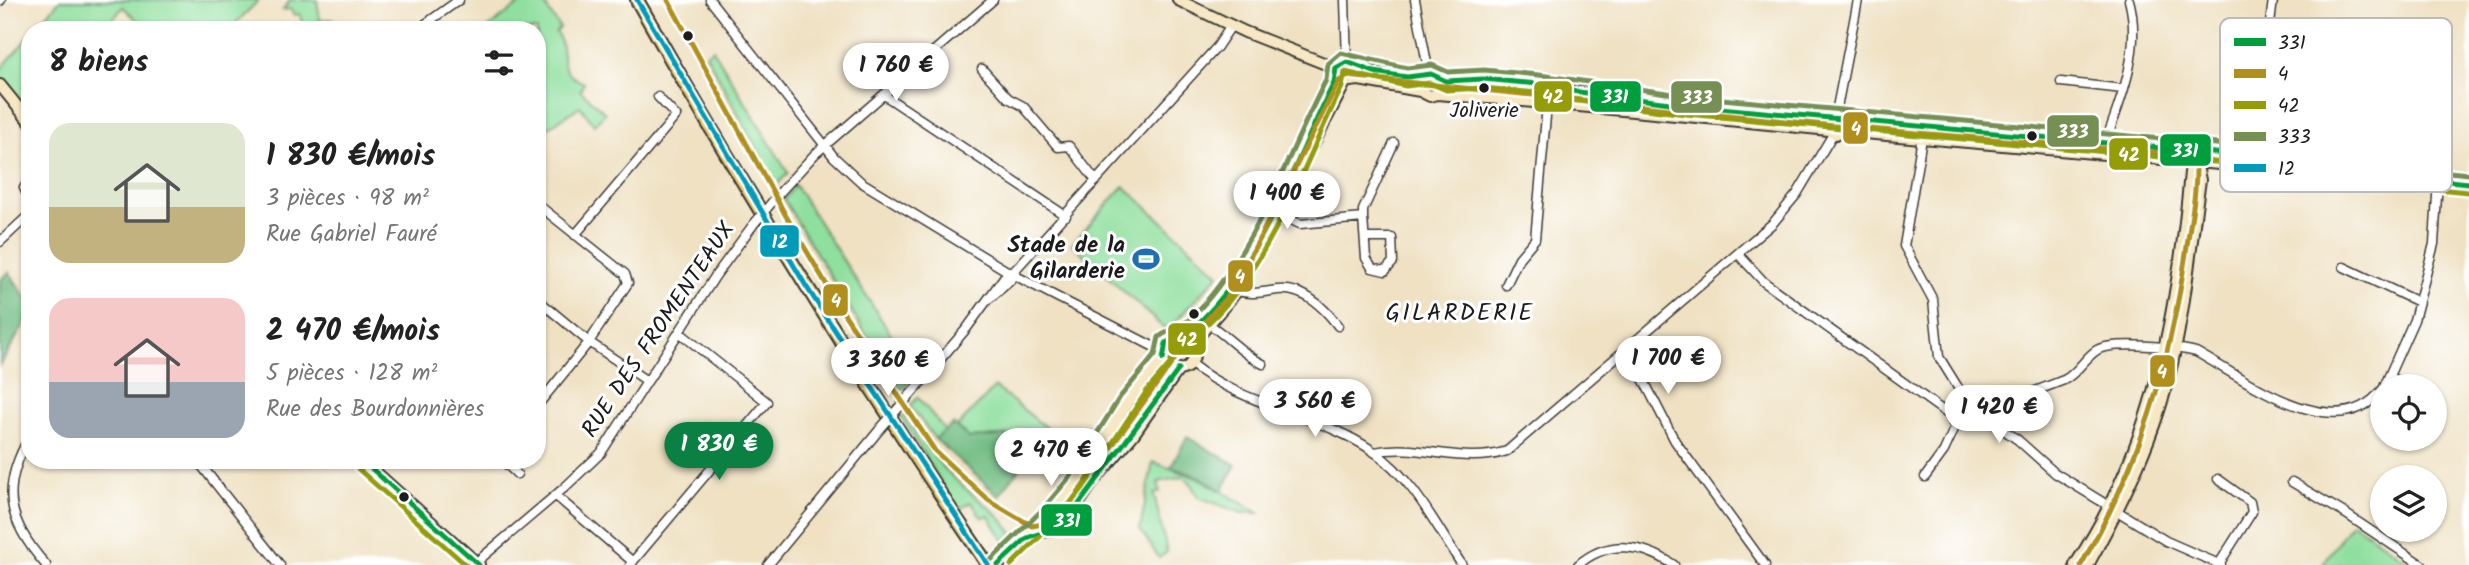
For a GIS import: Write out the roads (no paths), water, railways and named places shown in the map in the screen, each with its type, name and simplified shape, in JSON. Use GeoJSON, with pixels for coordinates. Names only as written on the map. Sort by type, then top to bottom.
{"type":"FeatureCollection","features":[{"type":"Feature","properties":{"kind":"main road"},"geometry":{"type":"LineString","coordinates":[[637,0],[781,246],[863,378],[988,565]]}},
{"type":"Feature","properties":{"kind":"main road"},"geometry":{"type":"LineString","coordinates":[[1178,0],[1343,77],[1420,91],[1428,96],[1437,94],[1547,105],[1584,105],[1835,126],[2105,143],[2188,150],[2220,160]]}},
{"type":"Feature","properties":{"kind":"main road"},"geometry":{"type":"LineString","coordinates":[[1351,64],[1430,76],[1538,84],[1588,94],[1922,138],[2180,162],[2196,167],[2212,159],[2220,159]]}},
{"type":"Feature","properties":{"kind":"main road"},"geometry":{"type":"LineString","coordinates":[[998,565],[1024,541],[1076,483],[1163,355],[1168,342],[1180,338],[1197,324],[1231,286],[1351,64]]}},
{"type":"Feature","properties":{"kind":"main road"},"geometry":{"type":"LineString","coordinates":[[1191,345],[1237,291],[1351,64]]}},
{"type":"Feature","properties":{"kind":"main road"},"geometry":{"type":"LineString","coordinates":[[1420,91],[1430,76]]}},
{"type":"Feature","properties":{"kind":"main road"},"geometry":{"type":"LineString","coordinates":[[1430,76],[1441,85],[1437,94]]}},
{"type":"Feature","properties":{"kind":"main road"},"geometry":{"type":"LineString","coordinates":[[2,90],[21,112]]}},
{"type":"Feature","properties":{"kind":"main road"},"geometry":{"type":"LineString","coordinates":[[2103,155],[2105,143]]}},
{"type":"Feature","properties":{"kind":"main road"},"geometry":{"type":"LineString","coordinates":[[2088,565],[2114,509],[2170,348],[2196,167],[2188,150]]}},
{"type":"Feature","properties":{"kind":"main road"},"geometry":{"type":"LineString","coordinates":[[1024,541],[1058,527],[1068,519],[1093,482],[1133,435],[1179,369],[1190,363],[1193,355],[1191,345],[1180,338]]}},
{"type":"Feature","properties":{"kind":"main road"},"geometry":{"type":"LineString","coordinates":[[1163,355],[1171,368],[1179,369]]}},
{"type":"Feature","properties":{"kind":"main road"},"geometry":{"type":"LineString","coordinates":[[372,469],[476,564]]}},
{"type":"Feature","properties":{"kind":"main road"},"geometry":{"type":"LineString","coordinates":[[2075,565],[2114,509]]}},
{"type":"Feature","properties":{"kind":"street"},"geometry":{"type":"LineString","coordinates":[[430,21],[459,0]]}},
{"type":"Feature","properties":{"kind":"street"},"geometry":{"type":"LineString","coordinates":[[710,0],[840,164],[878,194],[1012,274],[1163,355]]}},
{"type":"Feature","properties":{"kind":"street","name":"RUE DES FROMENTEAUX"},"geometry":{"type":"LineString","coordinates":[[476,564],[588,468],[609,443],[716,275],[783,189],[825,145],[993,0]]}},
{"type":"Feature","properties":{"kind":"street"},"geometry":{"type":"LineString","coordinates":[[1345,0],[1351,64]]}},
{"type":"Feature","properties":{"kind":"street"},"geometry":{"type":"LineString","coordinates":[[1415,0],[1430,76]]}},
{"type":"Feature","properties":{"kind":"street"},"geometry":{"type":"LineString","coordinates":[[1374,452],[1393,450],[1474,458],[1507,451],[1773,223],[1797,194],[1835,126],[1858,0]]}},
{"type":"Feature","properties":{"kind":"street"},"geometry":{"type":"LineString","coordinates":[[2105,143],[2123,89],[2134,32],[2129,0]]}},
{"type":"Feature","properties":{"kind":"street"},"geometry":{"type":"LineString","coordinates":[[2271,18],[2273,0]]}},
{"type":"Feature","properties":{"kind":"street"},"geometry":{"type":"LineString","coordinates":[[768,565],[990,298],[1010,281],[1012,274],[1217,47],[1231,26]]}},
{"type":"Feature","properties":{"kind":"street"},"geometry":{"type":"LineString","coordinates":[[982,69],[1008,98],[1023,106],[1058,147],[1069,146],[1096,181]]}},
{"type":"Feature","properties":{"kind":"street"},"geometry":{"type":"LineString","coordinates":[[2061,82],[2123,89]]}},
{"type":"Feature","properties":{"kind":"street"},"geometry":{"type":"LineString","coordinates":[[884,94],[894,104],[1066,216]]}},
{"type":"Feature","properties":{"kind":"street"},"geometry":{"type":"LineString","coordinates":[[575,235],[676,116],[658,97]]}},
{"type":"Feature","properties":{"kind":"street"},"geometry":{"type":"LineString","coordinates":[[1506,285],[1519,258],[1535,239],[1547,105]]}},
{"type":"Feature","properties":{"kind":"street"},"geometry":{"type":"LineString","coordinates":[[1922,138],[1904,246],[1933,300],[1938,357],[1974,409],[2041,461],[2114,509],[2166,541],[2220,565],[2252,512],[2250,502],[2218,479]]}},
{"type":"Feature","properties":{"kind":"street"},"geometry":{"type":"LineString","coordinates":[[1365,238],[1392,238],[1393,262],[1385,271],[1372,268],[1366,258],[1363,210],[1394,142]]}},
{"type":"Feature","properties":{"kind":"street"},"geometry":{"type":"LineString","coordinates":[[2390,374],[2418,302],[2437,233],[2438,192]]}},
{"type":"Feature","properties":{"kind":"street"},"geometry":{"type":"LineString","coordinates":[[546,211],[625,274],[628,283],[589,342],[546,396]]}},
{"type":"Feature","properties":{"kind":"street"},"geometry":{"type":"LineString","coordinates":[[1278,214],[1300,224],[1363,218]]}},
{"type":"Feature","properties":{"kind":"street"},"geometry":{"type":"LineString","coordinates":[[0,242],[21,223]]}},
{"type":"Feature","properties":{"kind":"street"},"geometry":{"type":"LineString","coordinates":[[1738,254],[1764,282],[1949,415],[1955,428],[1944,451],[1925,477]]}},
{"type":"Feature","properties":{"kind":"street"},"geometry":{"type":"LineString","coordinates":[[2344,267],[2418,302]]}},
{"type":"Feature","properties":{"kind":"street"},"geometry":{"type":"LineString","coordinates":[[1237,291],[1253,294],[1289,289],[1319,304],[1338,326]]}},
{"type":"Feature","properties":{"kind":"street"},"geometry":{"type":"LineString","coordinates":[[546,306],[589,342],[647,381]]}},
{"type":"Feature","properties":{"kind":"street"},"geometry":{"type":"LineString","coordinates":[[1210,325],[1233,341],[1242,355],[1263,364]]}},
{"type":"Feature","properties":{"kind":"street"},"geometry":{"type":"LineString","coordinates":[[556,496],[631,564],[767,402],[679,332]]}},
{"type":"Feature","properties":{"kind":"street"},"geometry":{"type":"LineString","coordinates":[[1949,415],[1974,409],[1983,411],[2064,380],[2075,374],[2093,353],[2107,346],[2170,348],[2196,352],[2302,409],[2341,413],[2370,397]]}},
{"type":"Feature","properties":{"kind":"street"},"geometry":{"type":"LineString","coordinates":[[1627,348],[1672,436],[1761,564]]}},
{"type":"Feature","properties":{"kind":"street"},"geometry":{"type":"LineString","coordinates":[[1190,363],[1260,403],[1350,437],[1374,452],[1404,479],[1462,565]]}},
{"type":"Feature","properties":{"kind":"street"},"geometry":{"type":"LineString","coordinates":[[21,449],[11,464],[5,483],[4,506],[16,531],[46,565]]}},
{"type":"Feature","properties":{"kind":"street"},"geometry":{"type":"LineString","coordinates":[[204,469],[279,565]]}},
{"type":"Feature","properties":{"kind":"street"},"geometry":{"type":"LineString","coordinates":[[512,469],[517,474]]}},
{"type":"Feature","properties":{"kind":"street"},"geometry":{"type":"LineString","coordinates":[[2292,482],[2422,565]]}},
{"type":"Feature","properties":{"kind":"street"},"geometry":{"type":"LineString","coordinates":[[1578,565],[1595,553],[1626,547],[1648,550],[1674,565]]}},
{"type":"Feature","properties":{"kind":"place","name":"Joliverie"},"geometry":{"type":"Point","coordinates":[1484,88]}},
{"type":"Feature","properties":{"kind":"place","name":"Stade de la Gilarderie"},"geometry":{"type":"Point","coordinates":[1146,259]}},
{"type":"Feature","properties":{"kind":"district","name":"GILARDERIE"},"geometry":{"type":"Point","coordinates":[1460,313]}}]}
